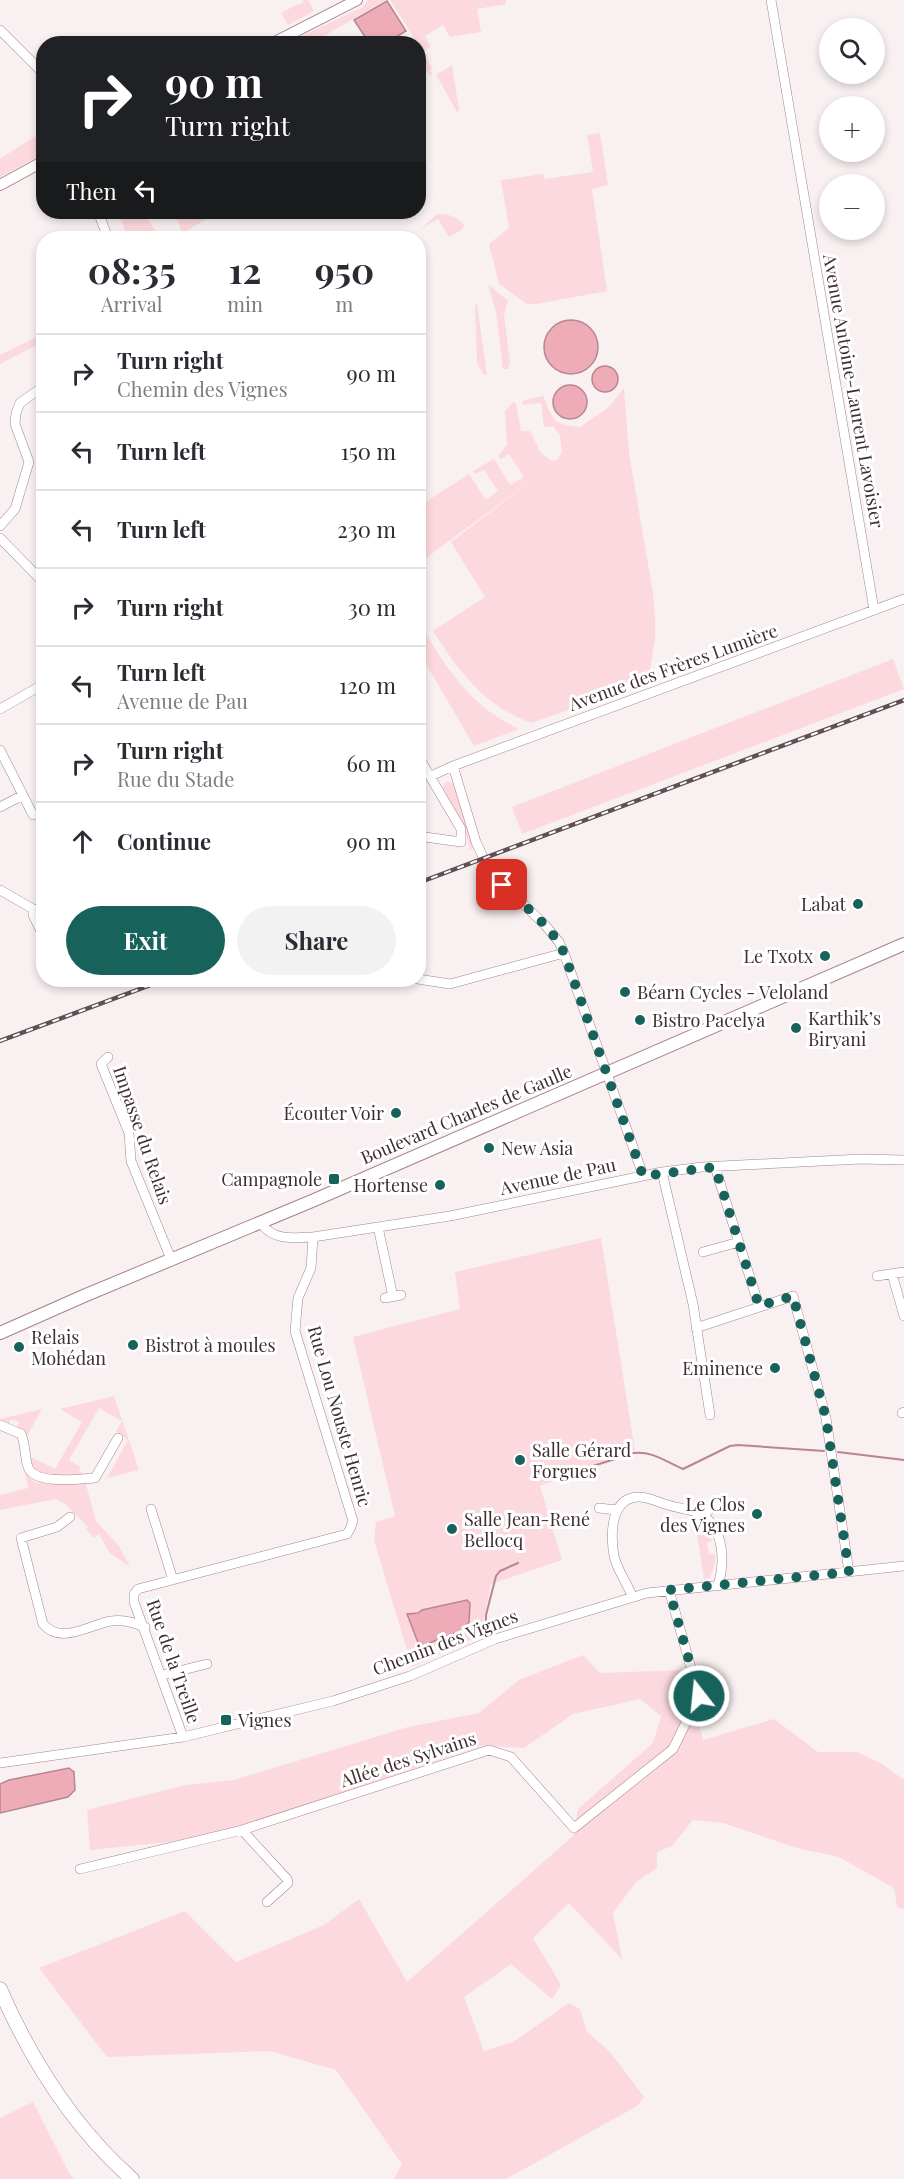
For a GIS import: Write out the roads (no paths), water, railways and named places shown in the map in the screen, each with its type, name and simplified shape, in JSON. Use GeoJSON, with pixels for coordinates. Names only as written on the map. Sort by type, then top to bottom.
{"type":"FeatureCollection","features":[{"type":"Feature","properties":{"kind":"main road","name":"Boulevard Charles de Gaulle"},"geometry":{"type":"LineString","coordinates":[[0,1333],[261,1223],[904,944]]}},
{"type":"Feature","properties":{"kind":"main road"},"geometry":{"type":"LineString","coordinates":[[0,1989],[15,2023],[53,2088],[88,2134],[132,2179]]}},
{"type":"Feature","properties":{"kind":"street"},"geometry":{"type":"LineString","coordinates":[[287,36],[357,0]]}},
{"type":"Feature","properties":{"kind":"street","name":"Avenue Antoine-Laurent Lavoisier"},"geometry":{"type":"LineString","coordinates":[[771,0],[874,610]]}},
{"type":"Feature","properties":{"kind":"street"},"geometry":{"type":"LineString","coordinates":[[0,30],[36,66]]}},
{"type":"Feature","properties":{"kind":"street"},"geometry":{"type":"LineString","coordinates":[[0,185],[36,165]]}},
{"type":"Feature","properties":{"kind":"street"},"geometry":{"type":"LineString","coordinates":[[0,526],[15,508],[29,462],[15,424],[16,414],[20,403],[36,392]]}},
{"type":"Feature","properties":{"kind":"street"},"geometry":{"type":"LineString","coordinates":[[0,538],[36,575]]}},
{"type":"Feature","properties":{"kind":"street","name":"Avenue des Frères Lumière"},"geometry":{"type":"LineString","coordinates":[[431,776],[904,599]]}},
{"type":"Feature","properties":{"kind":"street"},"geometry":{"type":"LineString","coordinates":[[0,709],[36,689]]}},
{"type":"Feature","properties":{"kind":"street"},"geometry":{"type":"LineString","coordinates":[[0,750],[33,814]]}},
{"type":"Feature","properties":{"kind":"street"},"geometry":{"type":"LineString","coordinates":[[426,766],[453,766],[476,842],[490,872],[545,925],[559,942],[608,1073],[643,1176]]}},
{"type":"Feature","properties":{"kind":"street"},"geometry":{"type":"LineString","coordinates":[[426,768],[462,829],[461,842],[426,838]]}},
{"type":"Feature","properties":{"kind":"street"},"geometry":{"type":"LineString","coordinates":[[0,807],[23,795]]}},
{"type":"Feature","properties":{"kind":"street"},"geometry":{"type":"LineString","coordinates":[[0,890],[36,907]]}},
{"type":"Feature","properties":{"kind":"street"},"geometry":{"type":"LineString","coordinates":[[36,912],[33,915],[36,925]]}},
{"type":"Feature","properties":{"kind":"street"},"geometry":{"type":"LineString","coordinates":[[426,980],[450,984],[564,953]]}},
{"type":"Feature","properties":{"kind":"street","name":"Impasse du Relais"},"geometry":{"type":"LineString","coordinates":[[108,1057],[101,1064],[129,1133],[131,1161],[171,1259]]}},
{"type":"Feature","properties":{"kind":"street","name":"Avenue de Pau"},"geometry":{"type":"LineString","coordinates":[[261,1223],[274,1236],[313,1237],[450,1215],[662,1172],[861,1159],[904,1160]]}},
{"type":"Feature","properties":{"kind":"street"},"geometry":{"type":"LineString","coordinates":[[715,1167],[759,1306]]}},
{"type":"Feature","properties":{"kind":"street"},"geometry":{"type":"LineString","coordinates":[[662,1172],[693,1304],[710,1415]]}},
{"type":"Feature","properties":{"kind":"street"},"geometry":{"type":"LineString","coordinates":[[378,1227],[393,1296]]}},
{"type":"Feature","properties":{"kind":"street","name":"Rue Lou Nouste Henric"},"geometry":{"type":"LineString","coordinates":[[134,1594],[138,1589],[347,1534],[350,1529],[353,1521],[295,1331],[298,1298],[311,1268],[313,1237]]}},
{"type":"Feature","properties":{"kind":"street"},"geometry":{"type":"LineString","coordinates":[[703,1252],[739,1242]]}},
{"type":"Feature","properties":{"kind":"street"},"geometry":{"type":"LineString","coordinates":[[878,1276],[904,1272]]}},
{"type":"Feature","properties":{"kind":"street"},"geometry":{"type":"LineString","coordinates":[[892,1274],[904,1316]]}},
{"type":"Feature","properties":{"kind":"street"},"geometry":{"type":"LineString","coordinates":[[696,1328],[793,1296],[826,1418],[849,1572]]}},
{"type":"Feature","properties":{"kind":"street"},"geometry":{"type":"LineString","coordinates":[[0,1425],[22,1436],[28,1470],[42,1479],[95,1478],[118,1438]]}},
{"type":"Feature","properties":{"kind":"street"},"geometry":{"type":"LineString","coordinates":[[632,1596],[616,1563],[613,1549],[616,1510],[625,1501],[637,1497],[648,1498],[703,1516],[718,1535],[722,1548],[718,1585]]}},
{"type":"Feature","properties":{"kind":"street"},"geometry":{"type":"LineString","coordinates":[[703,1516],[714,1504]]}},
{"type":"Feature","properties":{"kind":"street"},"geometry":{"type":"LineString","coordinates":[[599,1508],[616,1510]]}},
{"type":"Feature","properties":{"kind":"street"},"geometry":{"type":"LineString","coordinates":[[151,1509],[173,1580]]}},
{"type":"Feature","properties":{"kind":"street"},"geometry":{"type":"LineString","coordinates":[[70,1517],[57,1527],[21,1538],[43,1624],[51,1631],[59,1633],[72,1633],[112,1621],[127,1621],[145,1627]]}},
{"type":"Feature","properties":{"kind":"street","name":"Chemin des Vignes"},"geometry":{"type":"LineString","coordinates":[[0,1763],[183,1737],[333,1701],[399,1680],[495,1639],[632,1596],[669,1590],[904,1566]]}},
{"type":"Feature","properties":{"kind":"street","name":"Allée des Sylvains"},"geometry":{"type":"LineString","coordinates":[[242,1830],[489,1750],[511,1757],[574,1828],[673,1749],[699,1696],[669,1590]]}},
{"type":"Feature","properties":{"kind":"street","name":"Rue de la Treille"},"geometry":{"type":"LineString","coordinates":[[134,1594],[183,1737]]}},
{"type":"Feature","properties":{"kind":"street"},"geometry":{"type":"LineString","coordinates":[[162,1675],[207,1664]]}},
{"type":"Feature","properties":{"kind":"street"},"geometry":{"type":"LineString","coordinates":[[80,1869],[242,1830],[287,1879],[288,1883],[285,1888],[267,1902]]}},
{"type":"Feature","properties":{"kind":"waterway"},"geometry":{"type":"LineString","coordinates":[[552,1479],[634,1453],[653,1455],[683,1469],[730,1446],[824,1451]]}},
{"type":"Feature","properties":{"kind":"waterway"},"geometry":{"type":"LineString","coordinates":[[838,1452],[904,1460]]}},
{"type":"Feature","properties":{"kind":"waterway"},"geometry":{"type":"LineString","coordinates":[[486,1632],[486,1615],[496,1576],[500,1571],[518,1563]]}},
{"type":"Feature","properties":{"kind":"railway"},"geometry":{"type":"LineString","coordinates":[[426,880],[904,700]]}},
{"type":"Feature","properties":{"kind":"railway"},"geometry":{"type":"LineString","coordinates":[[0,1041],[145,987]]}},
{"type":"Feature","properties":{"kind":"place","name":"Labat"},"geometry":{"type":"Point","coordinates":[858,904]}},
{"type":"Feature","properties":{"kind":"place","name":"Le Txotx"},"geometry":{"type":"Point","coordinates":[825,956]}},
{"type":"Feature","properties":{"kind":"place","name":"Béarn Cycles - Veloland"},"geometry":{"type":"Point","coordinates":[625,992]}},
{"type":"Feature","properties":{"kind":"place","name":"Bistro Pacelya"},"geometry":{"type":"Point","coordinates":[640,1020]}},
{"type":"Feature","properties":{"kind":"place","name":"Karthik’s Biryani"},"geometry":{"type":"Point","coordinates":[796,1028]}},
{"type":"Feature","properties":{"kind":"place","name":"Écouter Voir"},"geometry":{"type":"Point","coordinates":[396,1113]}},
{"type":"Feature","properties":{"kind":"place","name":"New Asia"},"geometry":{"type":"Point","coordinates":[489,1148]}},
{"type":"Feature","properties":{"kind":"place","name":"Campagnole"},"geometry":{"type":"Point","coordinates":[334,1179]}},
{"type":"Feature","properties":{"kind":"place","name":"Hortense"},"geometry":{"type":"Point","coordinates":[440,1185]}},
{"type":"Feature","properties":{"kind":"place","name":"Bistrot à moules"},"geometry":{"type":"Point","coordinates":[133,1345]}},
{"type":"Feature","properties":{"kind":"place","name":"Relais Mohédan"},"geometry":{"type":"Point","coordinates":[19,1347]}},
{"type":"Feature","properties":{"kind":"place","name":"Eminence"},"geometry":{"type":"Point","coordinates":[775,1368]}},
{"type":"Feature","properties":{"kind":"place","name":"Salle Gérard Forgues"},"geometry":{"type":"Point","coordinates":[520,1460]}},
{"type":"Feature","properties":{"kind":"place","name":"Le Clos des Vignes"},"geometry":{"type":"Point","coordinates":[757,1514]}},
{"type":"Feature","properties":{"kind":"place","name":"Salle Jean-René Bellocq"},"geometry":{"type":"Point","coordinates":[452,1529]}},
{"type":"Feature","properties":{"kind":"place","name":"Vignes"},"geometry":{"type":"Point","coordinates":[226,1720]}}]}
